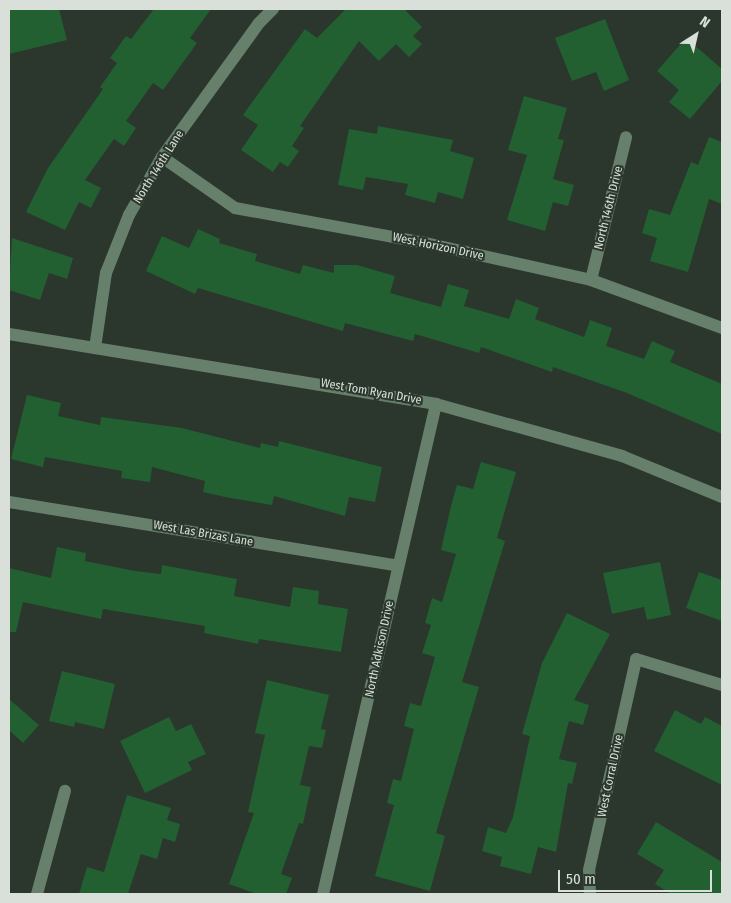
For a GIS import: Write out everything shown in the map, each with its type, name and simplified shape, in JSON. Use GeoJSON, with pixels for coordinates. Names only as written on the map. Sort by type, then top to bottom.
{"type":"FeatureCollection","features":[{"type":"Feature","properties":{"kind":"street","name":"North 146th Lane"},"geometry":{"type":"LineString","coordinates":[[95,348],[106,273],[129,215],[162,157],[258,23],[273,9]]}},
{"type":"Feature","properties":{"kind":"street","name":"North 146th Drive"},"geometry":{"type":"LineString","coordinates":[[591,280],[626,137]]}},
{"type":"Feature","properties":{"kind":"street","name":"West Horizon Drive"},"geometry":{"type":"LineString","coordinates":[[162,157],[235,208],[421,242],[591,280],[722,328]]}},
{"type":"Feature","properties":{"kind":"street","name":"West Tom Ryan Drive"},"geometry":{"type":"LineString","coordinates":[[9,334],[436,404],[622,456],[722,497]]}},
{"type":"Feature","properties":{"kind":"street","name":"North Adkison Drive"},"geometry":{"type":"LineString","coordinates":[[323,894],[436,404]]}},
{"type":"Feature","properties":{"kind":"street","name":"West Las Brizas Lane"},"geometry":{"type":"LineString","coordinates":[[9,502],[398,566]]}},
{"type":"Feature","properties":{"kind":"street","name":"West Corral Drive"},"geometry":{"type":"LineString","coordinates":[[590,894],[589,870],[636,659],[722,685]]}},
{"type":"Feature","properties":{"kind":"street"},"geometry":{"type":"LineString","coordinates":[[36,894],[65,791]]}},
{"type":"Feature","properties":{"kind":"building"},"geometry":{"type":"Polygon","coordinates":[[[9,9],[59,9],[67,40],[9,54],[9,9]]]}},
{"type":"Feature","properties":{"kind":"building"},"geometry":{"type":"Polygon","coordinates":[[[154,9],[211,9],[190,38],[197,43],[163,90],[153,83],[126,121],[136,128],[124,146],[114,139],[85,180],[101,188],[91,208],[79,202],[65,230],[26,212],[48,168],[103,89],[100,87],[117,63],[110,58],[126,36],[131,39],[154,9]]]}},
{"type":"Feature","properties":{"kind":"building"},"geometry":{"type":"Polygon","coordinates":[[[346,9],[404,9],[422,27],[413,36],[422,44],[409,57],[396,44],[379,61],[359,41],[300,126],[304,128],[292,146],[299,151],[288,167],[280,162],[273,172],[241,150],[258,125],[243,115],[305,29],[317,38],[346,9]]]}},
{"type":"Feature","properties":{"kind":"building"},"geometry":{"type":"Polygon","coordinates":[[[605,19],[629,80],[604,91],[596,72],[572,81],[555,38],[605,19]]]}},
{"type":"Feature","properties":{"kind":"building"},"geometry":{"type":"Polygon","coordinates":[[[686,38],[722,69],[722,81],[690,119],[669,102],[679,90],[657,71],[686,38]]]}},
{"type":"Feature","properties":{"kind":"building"},"geometry":{"type":"Polygon","coordinates":[[[524,96],[567,108],[558,139],[564,140],[553,179],[574,185],[568,206],[553,202],[545,231],[507,220],[527,155],[508,150],[524,96]]]}},
{"type":"Feature","properties":{"kind":"building"},"geometry":{"type":"Polygon","coordinates":[[[378,126],[453,140],[450,151],[474,158],[463,199],[438,192],[435,203],[405,195],[408,184],[366,177],[363,190],[338,185],[349,129],[377,134],[378,126]]]}},
{"type":"Feature","properties":{"kind":"building"},"geometry":{"type":"Polygon","coordinates":[[[709,137],[722,142],[722,204],[709,199],[688,272],[650,261],[657,238],[642,233],[649,209],[670,215],[691,162],[698,165],[709,137]]]}},
{"type":"Feature","properties":{"kind":"building"},"geometry":{"type":"Polygon","coordinates":[[[198,229],[220,239],[219,243],[257,254],[255,261],[300,274],[303,265],[334,273],[334,265],[357,265],[395,276],[390,293],[441,307],[448,284],[469,290],[464,306],[509,319],[516,299],[539,308],[535,319],[584,337],[590,320],[612,328],[606,346],[644,359],[652,341],[675,351],[670,362],[722,384],[722,434],[627,393],[553,367],[552,372],[481,347],[479,353],[415,334],[413,341],[345,323],[343,331],[198,288],[195,294],[146,271],[162,236],[189,248],[198,229]]]}},
{"type":"Feature","properties":{"kind":"building"},"geometry":{"type":"Polygon","coordinates":[[[12,238],[73,258],[67,279],[49,273],[40,300],[9,290],[12,238]]]}},
{"type":"Feature","properties":{"kind":"building"},"geometry":{"type":"Polygon","coordinates":[[[27,395],[61,403],[58,416],[100,425],[101,417],[182,428],[260,448],[261,443],[278,447],[279,441],[382,467],[375,502],[349,497],[345,516],[274,496],[272,505],[203,492],[205,481],[152,467],[150,482],[121,478],[122,471],[45,457],[43,467],[11,459],[27,395]]]}},
{"type":"Feature","properties":{"kind":"building"},"geometry":{"type":"Polygon","coordinates":[[[481,462],[516,472],[497,538],[505,541],[462,682],[479,687],[436,833],[445,836],[430,891],[375,876],[394,805],[387,803],[393,779],[401,781],[414,729],[404,726],[410,703],[421,706],[435,657],[422,653],[431,625],[425,623],[432,598],[442,602],[456,554],[441,550],[451,506],[457,485],[473,489],[481,462]]]}},
{"type":"Feature","properties":{"kind":"building"},"geometry":{"type":"Polygon","coordinates":[[[57,547],[86,553],[85,561],[135,571],[161,574],[162,565],[237,579],[234,596],[290,607],[293,587],[319,591],[318,604],[348,609],[341,652],[259,639],[258,644],[204,633],[205,626],[103,609],[101,619],[23,602],[16,632],[9,632],[9,568],[51,578],[57,547]]]}},
{"type":"Feature","properties":{"kind":"building"},"geometry":{"type":"Polygon","coordinates":[[[660,562],[671,615],[647,620],[644,607],[612,614],[603,573],[660,562]]]}},
{"type":"Feature","properties":{"kind":"building"},"geometry":{"type":"Polygon","coordinates":[[[699,572],[722,580],[722,621],[686,608],[699,572]]]}},
{"type":"Feature","properties":{"kind":"building"},"geometry":{"type":"Polygon","coordinates":[[[567,613],[610,634],[574,700],[589,705],[583,725],[569,721],[559,759],[577,763],[572,784],[568,783],[556,852],[538,847],[531,874],[500,866],[502,857],[482,851],[488,827],[506,833],[513,817],[530,736],[522,734],[542,663],[567,613]]]}},
{"type":"Feature","properties":{"kind":"building"},"geometry":{"type":"Polygon","coordinates":[[[62,671],[115,684],[104,729],[75,722],[74,727],[49,721],[62,671]]]}},
{"type":"Feature","properties":{"kind":"building"},"geometry":{"type":"Polygon","coordinates":[[[267,680],[329,695],[321,729],[326,730],[322,748],[309,746],[300,785],[311,787],[303,824],[299,823],[281,874],[292,878],[286,894],[257,894],[229,884],[254,813],[248,812],[265,735],[255,733],[267,680]]]}},
{"type":"Feature","properties":{"kind":"building"},"geometry":{"type":"Polygon","coordinates":[[[9,699],[39,725],[23,743],[9,730],[9,699]]]}},
{"type":"Feature","properties":{"kind":"building"},"geometry":{"type":"Polygon","coordinates":[[[675,710],[701,724],[705,717],[722,726],[722,785],[654,751],[675,710]]]}},
{"type":"Feature","properties":{"kind":"building"},"geometry":{"type":"Polygon","coordinates":[[[169,717],[176,731],[191,724],[206,754],[188,762],[192,770],[145,793],[120,741],[169,717]]]}},
{"type":"Feature","properties":{"kind":"building"},"geometry":{"type":"Polygon","coordinates":[[[127,795],[171,808],[167,820],[180,824],[175,842],[163,838],[157,859],[141,854],[128,894],[79,894],[87,867],[104,872],[127,795]]]}},
{"type":"Feature","properties":{"kind":"building"},"geometry":{"type":"Polygon","coordinates":[[[656,822],[722,862],[722,894],[671,894],[655,884],[664,870],[637,854],[656,822]]]}}]}
